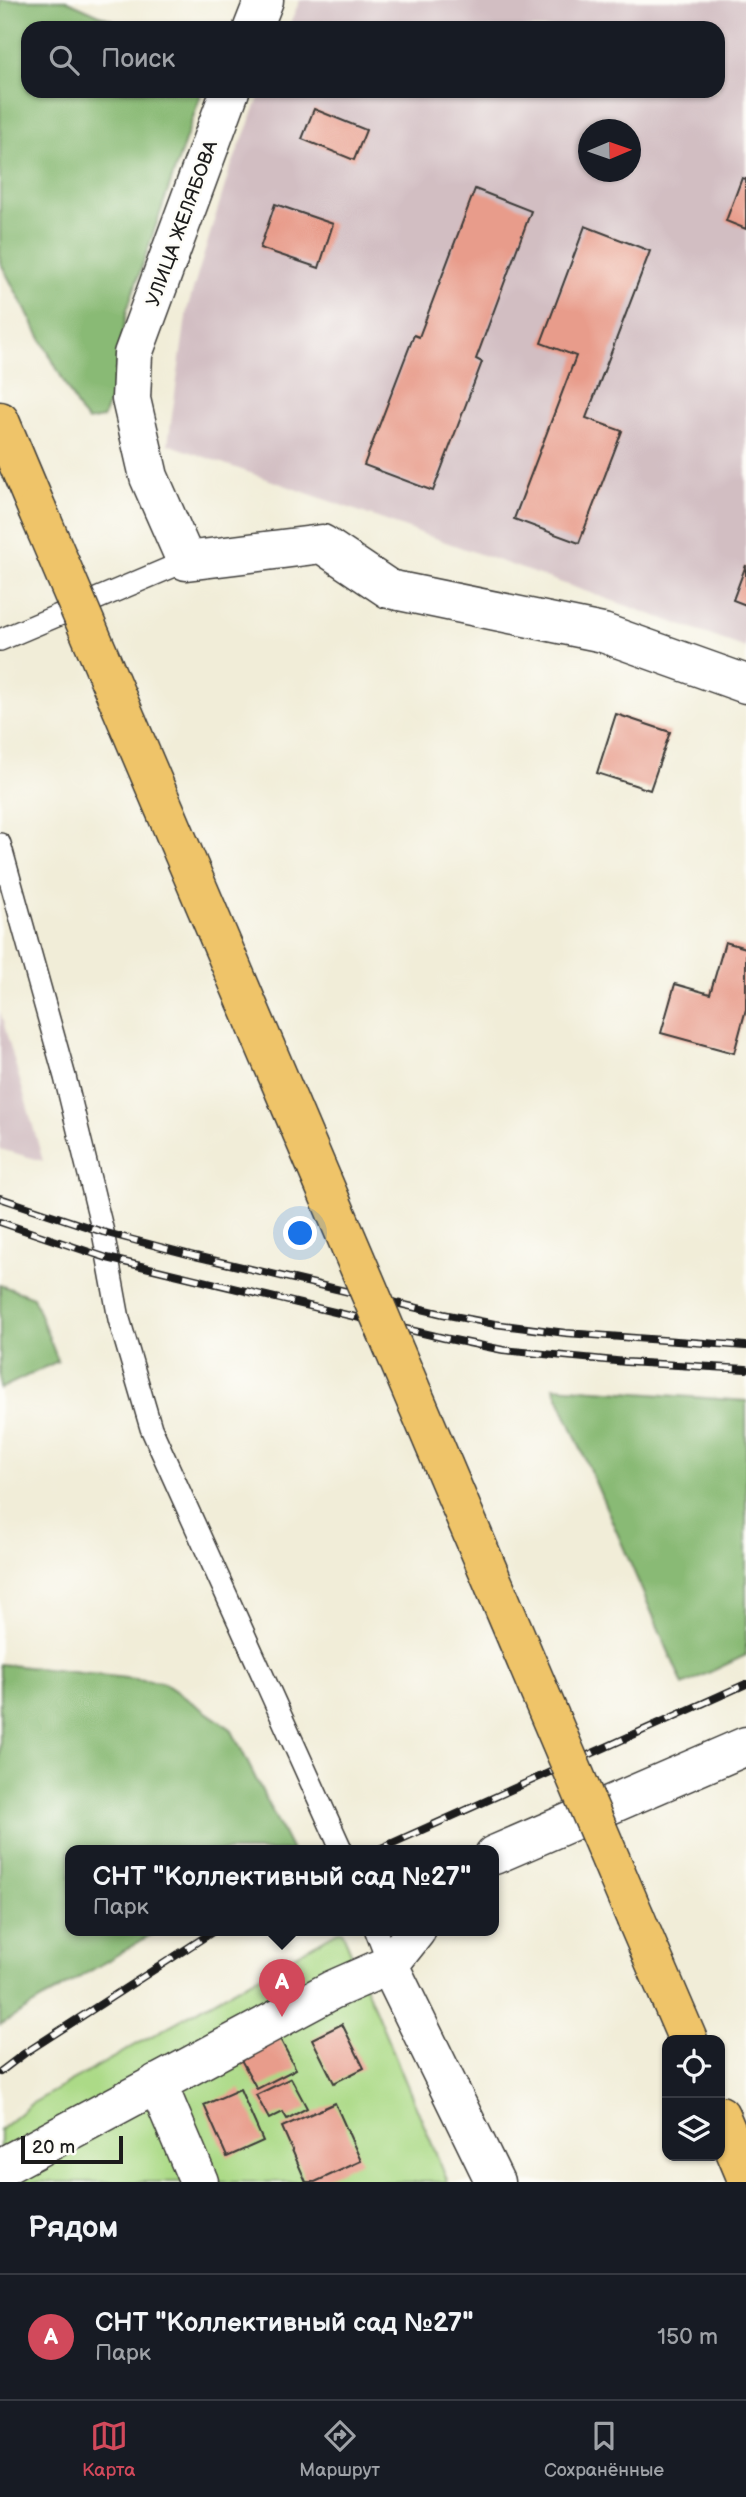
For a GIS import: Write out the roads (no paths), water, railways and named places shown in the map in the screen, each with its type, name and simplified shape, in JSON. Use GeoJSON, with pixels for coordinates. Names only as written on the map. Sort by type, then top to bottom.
{"type":"FeatureCollection","features":[{"type":"Feature","properties":{"kind":"main road"},"geometry":{"type":"LineString","coordinates":[[0,421],[686,2035]]}},
{"type":"Feature","properties":{"kind":"main road"},"geometry":{"type":"LineString","coordinates":[[725,2127],[746,2177]]}},
{"type":"Feature","properties":{"kind":"street"},"geometry":{"type":"LineString","coordinates":[[256,21],[264,0]]}},
{"type":"Feature","properties":{"kind":"street","name":"УЛИЦА ЖЕЛЯБОВА"},"geometry":{"type":"LineString","coordinates":[[186,561],[149,477],[131,399],[133,354],[227,98]]}},
{"type":"Feature","properties":{"kind":"street"},"geometry":{"type":"LineString","coordinates":[[186,561],[322,544],[389,589],[603,633],[746,684]]}},
{"type":"Feature","properties":{"kind":"street"},"geometry":{"type":"LineString","coordinates":[[499,1853],[746,1746]]}},
{"type":"Feature","properties":{"kind":"street"},"geometry":{"type":"LineString","coordinates":[[0,2168],[332,1990],[382,1948],[406,1936]]}},
{"type":"Feature","properties":{"kind":"street"},"geometry":{"type":"LineString","coordinates":[[382,1948],[495,2182]]}},
{"type":"Feature","properties":{"kind":"street"},"geometry":{"type":"LineString","coordinates":[[158,2083],[199,2182]]}},
{"type":"Feature","properties":{"kind":"lane"},"geometry":{"type":"LineString","coordinates":[[0,640],[186,561]]}},
{"type":"Feature","properties":{"kind":"lane"},"geometry":{"type":"LineString","coordinates":[[0,845],[65,1077],[103,1232],[132,1369],[151,1429],[339,1845]]}},
{"type":"Feature","properties":{"kind":"railway"},"geometry":{"type":"LineString","coordinates":[[0,1198],[103,1232],[443,1314],[566,1333],[746,1346]]}},
{"type":"Feature","properties":{"kind":"railway"},"geometry":{"type":"LineString","coordinates":[[0,1222],[107,1258],[503,1350],[626,1362],[746,1369]]}},
{"type":"Feature","properties":{"kind":"railway"},"geometry":{"type":"LineString","coordinates":[[388,1845],[746,1684]]}},
{"type":"Feature","properties":{"kind":"railway"},"geometry":{"type":"LineString","coordinates":[[0,2072],[25,2053],[206,1936]]}},
{"type":"Feature","properties":{"kind":"place","name":"СНТ \"Коллективный сад №27\""},"geometry":{"type":"Point","coordinates":[282,2017]}}]}
